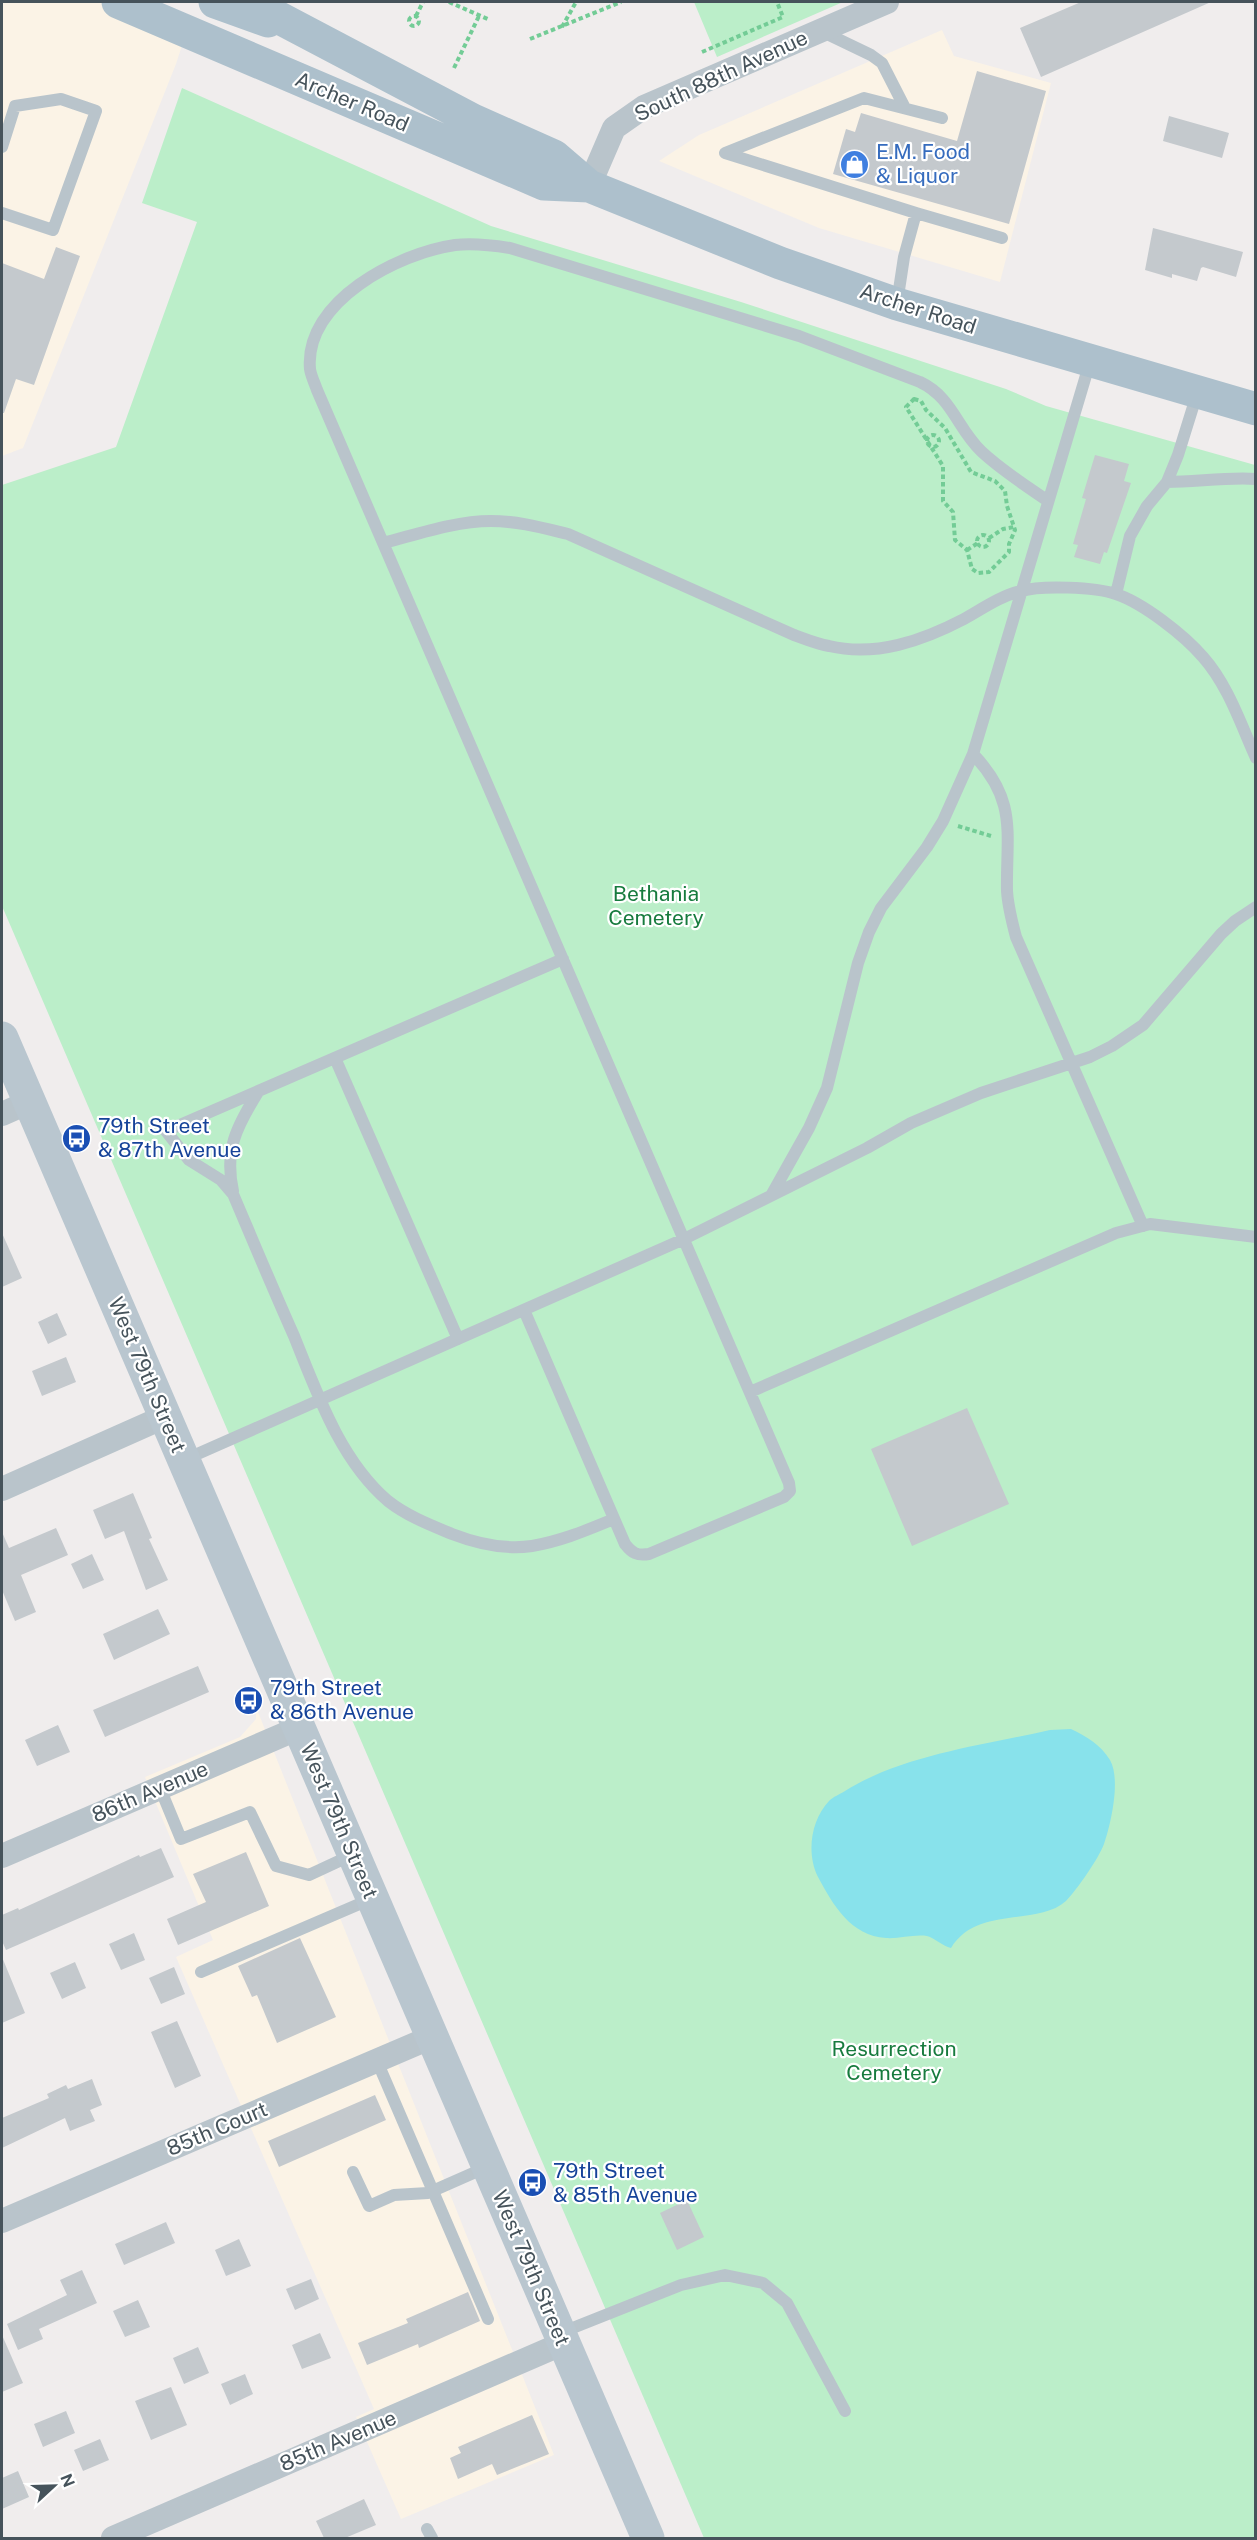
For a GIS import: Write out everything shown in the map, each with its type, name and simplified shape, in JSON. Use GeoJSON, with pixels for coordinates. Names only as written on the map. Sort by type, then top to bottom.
{"type":"FeatureCollection","features":[{"type":"Feature","properties":{"kind":"main road","name":"Archer Road"},"geometry":{"type":"LineString","coordinates":[[118,2],[544,184],[589,186]]}},
{"type":"Feature","properties":{"kind":"main road"},"geometry":{"type":"LineString","coordinates":[[215,2],[317,39]]}},
{"type":"Feature","properties":{"kind":"main road","name":"Archer Road"},"geometry":{"type":"LineString","coordinates":[[249,2],[473,120],[554,156],[589,186],[780,263],[897,304],[1256,410]]}},
{"type":"Feature","properties":{"kind":"main road","name":"West 79th Street"},"geometry":{"type":"LineString","coordinates":[[2,1038],[15,1108],[164,1417],[648,2538]]}},
{"type":"Feature","properties":{"kind":"street","name":"South 88th Avenue"},"geometry":{"type":"LineString","coordinates":[[589,186],[614,128],[644,107],[887,2]]}},
{"type":"Feature","properties":{"kind":"street"},"geometry":{"type":"LineString","coordinates":[[2,1489],[164,1417]]}},
{"type":"Feature","properties":{"kind":"street","name":"86th Avenue"},"geometry":{"type":"LineString","coordinates":[[2,1856],[299,1728]]}},
{"type":"Feature","properties":{"kind":"street","name":"85th Court"},"geometry":{"type":"LineString","coordinates":[[2,2221],[432,2037]]}},
{"type":"Feature","properties":{"kind":"street","name":"85th Avenue"},"geometry":{"type":"LineString","coordinates":[[113,2538],[562,2338]]}},
{"type":"Feature","properties":{"kind":"lane"},"geometry":{"type":"LineString","coordinates":[[820,31],[871,55],[882,63],[905,108]]}},
{"type":"Feature","properties":{"kind":"lane"},"geometry":{"type":"LineString","coordinates":[[942,117],[864,98],[724,153],[1002,238]]}},
{"type":"Feature","properties":{"kind":"lane"},"geometry":{"type":"LineString","coordinates":[[2,147],[15,106],[61,99],[96,111],[53,230],[2,213]]}},
{"type":"Feature","properties":{"kind":"lane"},"geometry":{"type":"LineString","coordinates":[[897,304],[904,257],[916,213]]}},
{"type":"Feature","properties":{"kind":"lane"},"geometry":{"type":"LineString","coordinates":[[524,1310],[625,1544],[632,1552],[640,1556],[649,1554],[784,1497],[790,1491],[789,1483],[750,1392],[317,390],[310,370],[311,352],[318,330],[353,288],[378,271],[400,261],[426,251],[455,245],[484,244],[510,248],[799,336],[935,389],[979,449],[1048,501]]}},
{"type":"Feature","properties":{"kind":"lane"},"geometry":{"type":"LineString","coordinates":[[772,1194],[809,1128],[827,1088],[855,974],[868,932],[881,908],[927,847],[943,821],[973,754],[1090,362]]}},
{"type":"Feature","properties":{"kind":"lane"},"geometry":{"type":"LineString","coordinates":[[1116,594],[1130,536],[1147,506],[1167,482],[1198,393]]}},
{"type":"Feature","properties":{"kind":"lane"},"geometry":{"type":"LineString","coordinates":[[1167,482],[1194,482],[1235,477],[1256,479]]}},
{"type":"Feature","properties":{"kind":"lane"},"geometry":{"type":"LineString","coordinates":[[383,543],[451,526],[490,521],[529,524],[568,534],[794,635],[829,646],[868,650],[905,644],[937,633],[999,599],[1022,590],[1082,588],[1116,594],[1150,613],[1180,634],[1205,658],[1225,690],[1256,758]]}},
{"type":"Feature","properties":{"kind":"lane"},"geometry":{"type":"LineString","coordinates":[[973,754],[989,772],[1003,799],[1009,842],[1007,893],[1016,937],[1143,1226]]}},
{"type":"Feature","properties":{"kind":"lane"},"geometry":{"type":"LineString","coordinates":[[183,1460],[684,1239],[947,1107],[1072,1063],[1112,1046],[1143,1025],[1221,934],[1256,907]]}},
{"type":"Feature","properties":{"kind":"lane"},"geometry":{"type":"LineString","coordinates":[[233,1194],[221,1180],[189,1160],[166,1131],[563,959]]}},
{"type":"Feature","properties":{"kind":"lane"},"geometry":{"type":"LineString","coordinates":[[335,1058],[458,1339]]}},
{"type":"Feature","properties":{"kind":"lane"},"geometry":{"type":"LineString","coordinates":[[258,1092],[233,1137],[229,1173],[233,1194],[320,1400],[344,1446],[365,1476],[388,1500],[421,1522],[466,1539],[497,1547],[531,1546],[571,1537],[614,1518]]}},
{"type":"Feature","properties":{"kind":"lane"},"geometry":{"type":"LineString","coordinates":[[750,1392],[1116,1233],[1150,1224],[1256,1237]]}},
{"type":"Feature","properties":{"kind":"lane"},"geometry":{"type":"LineString","coordinates":[[160,1788],[181,1839],[250,1812],[276,1866],[309,1875],[353,1855]]}},
{"type":"Feature","properties":{"kind":"lane"},"geometry":{"type":"LineString","coordinates":[[201,1972],[372,1898]]}},
{"type":"Feature","properties":{"kind":"lane"},"geometry":{"type":"LineString","coordinates":[[377,2061],[488,2319]]}},
{"type":"Feature","properties":{"kind":"lane"},"geometry":{"type":"LineString","coordinates":[[353,2172],[369,2206],[394,2195],[428,2193],[488,2167]]}},
{"type":"Feature","properties":{"kind":"lane"},"geometry":{"type":"LineString","coordinates":[[562,2338],[681,2284],[725,2275],[763,2283],[787,2303],[845,2411]]}},
{"type":"Feature","properties":{"kind":"path"},"geometry":{"type":"LineString","coordinates":[[416,16],[423,2]]}},
{"type":"Feature","properties":{"kind":"path"},"geometry":{"type":"LineString","coordinates":[[449,2],[490,20]]}},
{"type":"Feature","properties":{"kind":"path"},"geometry":{"type":"LineString","coordinates":[[562,27],[576,2]]}},
{"type":"Feature","properties":{"kind":"path"},"geometry":{"type":"LineString","coordinates":[[530,39],[618,2]]}},
{"type":"Feature","properties":{"kind":"path"},"geometry":{"type":"LineString","coordinates":[[702,52],[783,17],[777,2]]}},
{"type":"Feature","properties":{"kind":"path"},"geometry":{"type":"LineString","coordinates":[[454,68],[479,16]]}},
{"type":"Feature","properties":{"kind":"path"},"geometry":{"type":"LineString","coordinates":[[914,399],[921,400],[934,418],[945,428],[971,472],[1001,485],[1005,491],[1014,527],[1010,552],[989,572],[978,573],[972,569],[967,550],[955,540],[952,512],[943,501],[945,482],[943,466],[927,444],[922,429],[913,421],[906,407],[914,399]]}},
{"type":"Feature","properties":{"kind":"path"},"geometry":{"type":"LineString","coordinates":[[927,444],[927,439],[931,435],[935,435],[940,440]]}},
{"type":"Feature","properties":{"kind":"path"},"geometry":{"type":"LineString","coordinates":[[927,444],[936,448],[940,440],[949,436]]}},
{"type":"Feature","properties":{"kind":"path"},"geometry":{"type":"LineString","coordinates":[[978,543],[984,547],[987,546],[989,538],[1003,529],[1014,527]]}},
{"type":"Feature","properties":{"kind":"path"},"geometry":{"type":"LineString","coordinates":[[967,550],[978,543],[979,536],[983,534],[989,538]]}},
{"type":"Feature","properties":{"kind":"path"},"geometry":{"type":"LineString","coordinates":[[943,821],[1009,842]]}},
{"type":"Feature","properties":{"kind":"shaded area"},"geometry":{"type":"Polygon","coordinates":[[[2,2],[102,2],[185,36],[176,64],[23,448],[2,456],[2,2]]]}},
{"type":"Feature","properties":{"kind":"shaded area"},"geometry":{"type":"Polygon","coordinates":[[[942,30],[954,56],[1051,83],[1000,282],[819,228],[659,161],[699,135],[942,30]]]}},
{"type":"Feature","properties":{"kind":"shaded area"},"geometry":{"type":"Polygon","coordinates":[[[256,1707],[554,2455],[401,2519],[356,2417],[374,2409],[176,1957],[213,1940],[145,1777],[240,1737],[256,1719],[256,1707]]]}},
{"type":"Feature","properties":{"kind":"green space"},"geometry":{"type":"Polygon","coordinates":[[[694,2],[843,2],[717,57],[694,2]]]}},
{"type":"Feature","properties":{"kind":"green space","name":"Bethania Cemetery"},"geometry":{"type":"Polygon","coordinates":[[[182,88],[491,226],[741,302],[1006,389],[1046,406],[1255,465],[1255,2538],[704,2538],[2,906],[2,485],[116,447],[197,222],[142,203],[182,88]]]}},
{"type":"Feature","properties":{"kind":"water"},"geometry":{"type":"Polygon","coordinates":[[[1071,1729],[1093,1742],[1110,1760],[1115,1778],[1115,1790],[1112,1814],[1104,1844],[1087,1874],[1066,1901],[1054,1909],[976,1926],[962,1935],[951,1948],[927,1936],[886,1938],[874,1936],[863,1932],[844,1917],[818,1877],[812,1858],[814,1827],[823,1809],[831,1800],[867,1779],[918,1760],[971,1746],[1050,1730],[1071,1729]]]}},
{"type":"Feature","properties":{"kind":"building"},"geometry":{"type":"Polygon","coordinates":[[[1081,2],[1211,2],[1041,77],[1020,28],[1081,2]]]}},
{"type":"Feature","properties":{"kind":"building"},"geometry":{"type":"Polygon","coordinates":[[[977,71],[1046,91],[1009,224],[833,174],[846,129],[855,132],[861,113],[957,141],[977,71]]]}},
{"type":"Feature","properties":{"kind":"building"},"geometry":{"type":"Polygon","coordinates":[[[1169,116],[1229,133],[1222,158],[1163,141],[1169,116]]]}},
{"type":"Feature","properties":{"kind":"building"},"geometry":{"type":"Polygon","coordinates":[[[1153,228],[1243,252],[1236,277],[1203,267],[1197,281],[1172,274],[1172,278],[1145,270],[1153,228]]]}},
{"type":"Feature","properties":{"kind":"building"},"geometry":{"type":"Polygon","coordinates":[[[56,247],[80,256],[34,385],[16,379],[4,413],[2,413],[2,263],[44,279],[56,247]]]}},
{"type":"Feature","properties":{"kind":"building"},"geometry":{"type":"Polygon","coordinates":[[[1095,455],[1129,464],[1124,481],[1131,483],[1107,553],[1104,552],[1100,564],[1074,557],[1078,545],[1073,544],[1086,499],[1082,498],[1095,455]]]}},
{"type":"Feature","properties":{"kind":"building"},"geometry":{"type":"Polygon","coordinates":[[[2,1233],[22,1278],[2,1287],[2,1233]]]}},
{"type":"Feature","properties":{"kind":"building"},"geometry":{"type":"Polygon","coordinates":[[[57,1313],[67,1335],[48,1344],[38,1322],[57,1313]]]}},
{"type":"Feature","properties":{"kind":"building"},"geometry":{"type":"Polygon","coordinates":[[[66,1357],[76,1382],[42,1396],[32,1371],[66,1357]]]}},
{"type":"Feature","properties":{"kind":"building"},"geometry":{"type":"Polygon","coordinates":[[[967,1408],[1009,1504],[912,1546],[871,1449],[967,1408]]]}},
{"type":"Feature","properties":{"kind":"building"},"geometry":{"type":"Polygon","coordinates":[[[133,1493],[152,1538],[149,1539],[168,1580],[146,1590],[124,1531],[105,1539],[93,1510],[133,1493]]]}},
{"type":"Feature","properties":{"kind":"building"},"geometry":{"type":"Polygon","coordinates":[[[56,1528],[68,1555],[21,1575],[36,1612],[15,1621],[2,1590],[2,1532],[9,1548],[56,1528]]]}},
{"type":"Feature","properties":{"kind":"building"},"geometry":{"type":"Polygon","coordinates":[[[92,1554],[104,1580],[83,1589],[71,1564],[92,1554]]]}},
{"type":"Feature","properties":{"kind":"building"},"geometry":{"type":"Polygon","coordinates":[[[158,1609],[170,1634],[114,1660],[103,1634],[158,1609]]]}},
{"type":"Feature","properties":{"kind":"building"},"geometry":{"type":"Polygon","coordinates":[[[198,1666],[209,1692],[105,1737],[93,1710],[198,1666]]]}},
{"type":"Feature","properties":{"kind":"building"},"geometry":{"type":"Polygon","coordinates":[[[58,1725],[70,1752],[37,1766],[25,1740],[58,1725]]]}},
{"type":"Feature","properties":{"kind":"building"},"geometry":{"type":"Polygon","coordinates":[[[161,1848],[174,1877],[6,1950],[2,1941],[2,1915],[18,1908],[19,1910],[139,1855],[140,1857],[161,1848]]]}},
{"type":"Feature","properties":{"kind":"building"},"geometry":{"type":"Polygon","coordinates":[[[246,1852],[269,1906],[178,1945],[167,1919],[206,1902],[193,1874],[246,1852]]]}},
{"type":"Feature","properties":{"kind":"building"},"geometry":{"type":"Polygon","coordinates":[[[134,1933],[145,1960],[121,1970],[109,1944],[134,1933]]]}},
{"type":"Feature","properties":{"kind":"building"},"geometry":{"type":"Polygon","coordinates":[[[300,1938],[336,2017],[277,2043],[257,1995],[252,1997],[238,1966],[300,1938]]]}},
{"type":"Feature","properties":{"kind":"building"},"geometry":{"type":"Polygon","coordinates":[[[2,1957],[25,2013],[2,2023],[2,1957]]]}},
{"type":"Feature","properties":{"kind":"building"},"geometry":{"type":"Polygon","coordinates":[[[75,1962],[86,1988],[62,1999],[50,1973],[75,1962]]]}},
{"type":"Feature","properties":{"kind":"building"},"geometry":{"type":"Polygon","coordinates":[[[174,1967],[185,1994],[161,2004],[149,1978],[174,1967]]]}},
{"type":"Feature","properties":{"kind":"building"},"geometry":{"type":"Polygon","coordinates":[[[177,2021],[201,2076],[175,2088],[151,2032],[177,2021]]]}},
{"type":"Feature","properties":{"kind":"building"},"geometry":{"type":"Polygon","coordinates":[[[92,2079],[102,2105],[90,2110],[95,2121],[70,2131],[65,2118],[2,2148],[2,2118],[49,2098],[47,2094],[66,2085],[68,2089],[92,2079]]]}},
{"type":"Feature","properties":{"kind":"building"},"geometry":{"type":"Polygon","coordinates":[[[375,2095],[386,2120],[279,2167],[268,2141],[375,2095]]]}},
{"type":"Feature","properties":{"kind":"building"},"geometry":{"type":"Polygon","coordinates":[[[687,2200],[704,2237],[677,2250],[660,2213],[687,2200]]]}},
{"type":"Feature","properties":{"kind":"building"},"geometry":{"type":"Polygon","coordinates":[[[166,2222],[175,2243],[124,2265],[115,2244],[166,2222]]]}},
{"type":"Feature","properties":{"kind":"building"},"geometry":{"type":"Polygon","coordinates":[[[239,2239],[251,2266],[226,2276],[215,2250],[239,2239]]]}},
{"type":"Feature","properties":{"kind":"building"},"geometry":{"type":"Polygon","coordinates":[[[82,2270],[97,2303],[39,2329],[43,2339],[18,2350],[7,2324],[67,2295],[60,2280],[82,2270]]]}},
{"type":"Feature","properties":{"kind":"building"},"geometry":{"type":"Polygon","coordinates":[[[311,2279],[319,2299],[295,2310],[286,2289],[311,2279]]]}},
{"type":"Feature","properties":{"kind":"building"},"geometry":{"type":"Polygon","coordinates":[[[468,2292],[480,2321],[419,2348],[418,2344],[367,2365],[358,2343],[408,2323],[406,2319],[468,2292]]]}},
{"type":"Feature","properties":{"kind":"building"},"geometry":{"type":"Polygon","coordinates":[[[138,2300],[150,2327],[125,2337],[113,2311],[138,2300]]]}},
{"type":"Feature","properties":{"kind":"building"},"geometry":{"type":"Polygon","coordinates":[[[320,2333],[331,2358],[302,2369],[292,2345],[320,2333]]]}},
{"type":"Feature","properties":{"kind":"building"},"geometry":{"type":"Polygon","coordinates":[[[2,2335],[23,2383],[2,2392],[2,2335]]]}},
{"type":"Feature","properties":{"kind":"building"},"geometry":{"type":"Polygon","coordinates":[[[198,2347],[209,2373],[184,2384],[173,2358],[198,2347]]]}},
{"type":"Feature","properties":{"kind":"building"},"geometry":{"type":"Polygon","coordinates":[[[245,2374],[253,2394],[230,2405],[221,2384],[245,2374]]]}},
{"type":"Feature","properties":{"kind":"building"},"geometry":{"type":"Polygon","coordinates":[[[171,2387],[187,2425],[151,2440],[135,2401],[171,2387]]]}},
{"type":"Feature","properties":{"kind":"building"},"geometry":{"type":"Polygon","coordinates":[[[66,2411],[75,2433],[43,2447],[34,2424],[66,2411]]]}},
{"type":"Feature","properties":{"kind":"building"},"geometry":{"type":"Polygon","coordinates":[[[532,2415],[549,2454],[497,2475],[492,2464],[458,2479],[450,2458],[461,2453],[458,2447],[532,2415]]]}},
{"type":"Feature","properties":{"kind":"building"},"geometry":{"type":"Polygon","coordinates":[[[100,2439],[109,2460],[83,2471],[74,2450],[100,2439]]]}},
{"type":"Feature","properties":{"kind":"building"},"geometry":{"type":"Polygon","coordinates":[[[18,2471],[29,2497],[2,2509],[2,2478],[18,2471]]]}},
{"type":"Feature","properties":{"kind":"building"},"geometry":{"type":"Polygon","coordinates":[[[364,2499],[376,2525],[345,2538],[324,2538],[316,2521],[364,2499]]]}},
{"type":"Feature","properties":{"kind":"place","name":"E.M. Food & Liquor"},"geometry":{"type":"Point","coordinates":[855,164]}},
{"type":"Feature","properties":{"kind":"place","name":"79th Street & 87th Avenue"},"geometry":{"type":"Point","coordinates":[77,1138]}},
{"type":"Feature","properties":{"kind":"place","name":"79th Street & 86th Avenue"},"geometry":{"type":"Point","coordinates":[249,1700]}},
{"type":"Feature","properties":{"kind":"place","name":"79th Street & 85th Avenue"},"geometry":{"type":"Point","coordinates":[532,2183]}},
{"type":"Feature","properties":{"kind":"park label","name":"Resurrection Cemetery"},"geometry":{"type":"Point","coordinates":[894,2061]}}]}
